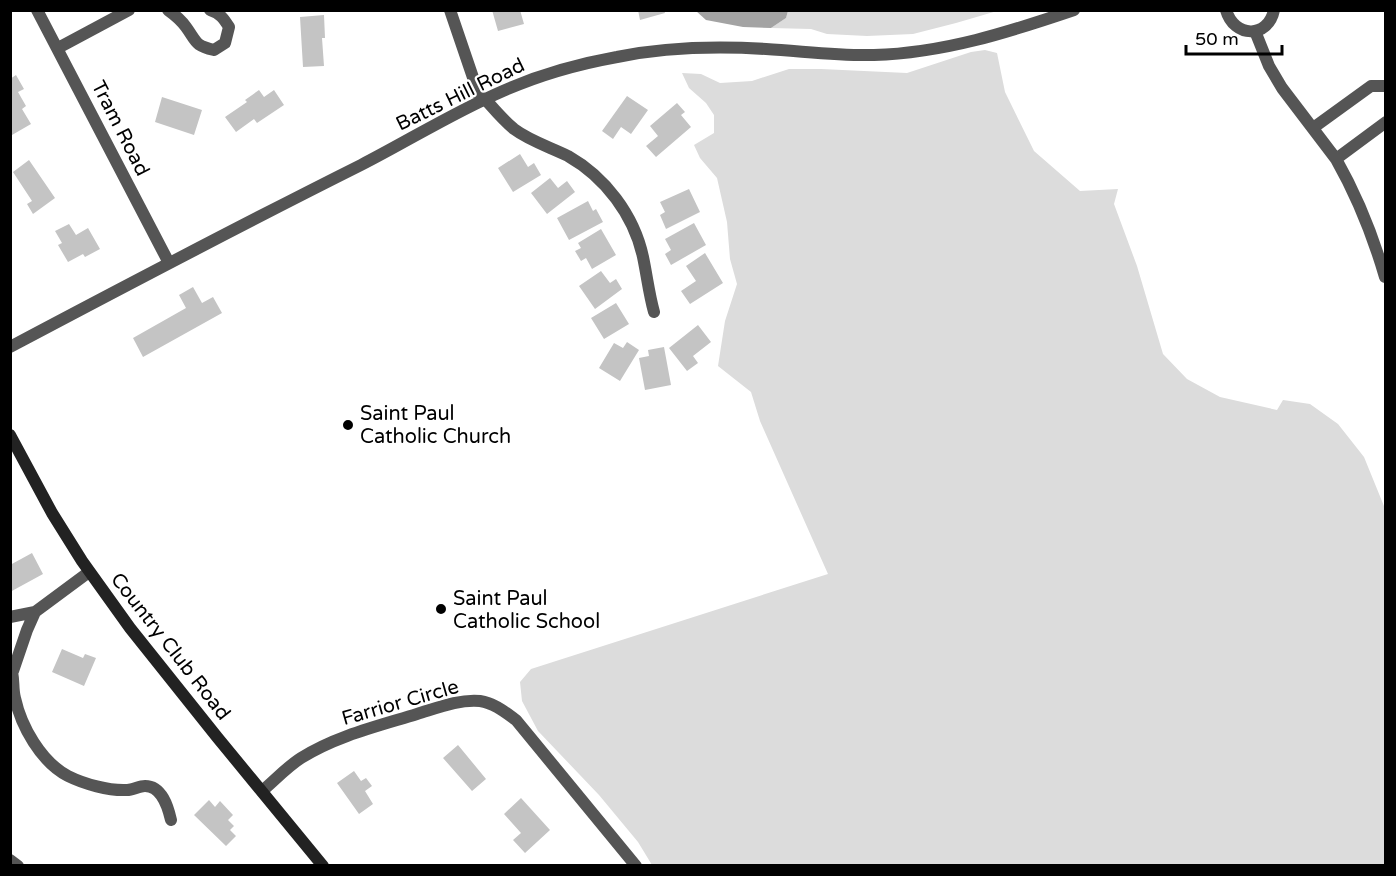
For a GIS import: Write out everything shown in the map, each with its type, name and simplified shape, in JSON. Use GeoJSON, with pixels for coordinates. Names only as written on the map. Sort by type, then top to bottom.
{"type":"FeatureCollection","features":[{"type":"Feature","properties":{"kind":"street","name":"Tram Road"},"geometry":{"type":"LineString","coordinates":[[38,10],[169,263]]}},
{"type":"Feature","properties":{"kind":"street"},"geometry":{"type":"LineString","coordinates":[[58,48],[129,10]]}},
{"type":"Feature","properties":{"kind":"street"},"geometry":{"type":"LineString","coordinates":[[168,10],[186,27],[192,39],[202,47],[214,50],[225,43],[229,27],[223,18],[210,10]]}},
{"type":"Feature","properties":{"kind":"street"},"geometry":{"type":"LineString","coordinates":[[450,10],[483,100],[514,129],[586,167],[618,201],[638,240],[654,312]]}},
{"type":"Feature","properties":{"kind":"street","name":"Batts Hill Road"},"geometry":{"type":"LineString","coordinates":[[10,347],[483,100],[542,76],[619,56],[657,50],[767,49],[840,55],[912,52],[984,39],[1074,10]]}},
{"type":"Feature","properties":{"kind":"street"},"geometry":{"type":"LineString","coordinates":[[1226,10],[1233,25],[1247,32],[1263,28],[1269,23],[1274,10]]}},
{"type":"Feature","properties":{"kind":"street"},"geometry":{"type":"LineString","coordinates":[[1255,31],[1269,66],[1282,88],[1336,159],[1368,225],[1385,277]]}},
{"type":"Feature","properties":{"kind":"street"},"geometry":{"type":"LineString","coordinates":[[1312,128],[1371,86],[1386,86]]}},
{"type":"Feature","properties":{"kind":"street"},"geometry":{"type":"LineString","coordinates":[[1336,159],[1386,122]]}},
{"type":"Feature","properties":{"kind":"street","name":"Country Club Road"},"geometry":{"type":"LineString","coordinates":[[10,435],[52,513],[89,572],[130,628],[320,864]]}},
{"type":"Feature","properties":{"kind":"street"},"geometry":{"type":"LineString","coordinates":[[10,617],[35,612],[89,572]]}},
{"type":"Feature","properties":{"kind":"street"},"geometry":{"type":"LineString","coordinates":[[35,612],[12,669],[14,695],[20,717],[29,736],[54,765],[68,776],[108,789],[127,790],[146,786],[155,789],[163,797],[171,820]]}},
{"type":"Feature","properties":{"kind":"street","name":"Farrior Circle"},"geometry":{"type":"LineString","coordinates":[[262,792],[299,759],[329,743],[370,728],[463,701],[480,701],[502,709],[516,720],[636,866]]}},
{"type":"Feature","properties":{"kind":"street"},"geometry":{"type":"LineString","coordinates":[[10,860],[18,866]]}},
{"type":"Feature","properties":{"kind":"shaded area"},"geometry":{"type":"Polygon","coordinates":[[[696,11],[788,11],[786,18],[771,28],[743,27],[706,20],[696,11]]]}},
{"type":"Feature","properties":{"kind":"shaded area"},"geometry":{"type":"Polygon","coordinates":[[[788,11],[997,11],[913,34],[867,36],[827,34],[811,29],[771,28],[786,18],[788,11]]]}},
{"type":"Feature","properties":{"kind":"shaded area"},"geometry":{"type":"Polygon","coordinates":[[[985,50],[997,53],[1005,92],[1034,151],[1080,191],[1118,189],[1114,204],[1137,266],[1163,354],[1187,379],[1220,397],[1277,410],[1283,400],[1310,404],[1338,424],[1364,457],[1386,511],[1385,865],[652,865],[638,842],[599,795],[538,731],[522,701],[520,682],[531,669],[828,574],[760,421],[751,392],[718,366],[725,321],[737,284],[730,259],[727,222],[717,178],[700,158],[694,145],[714,133],[714,115],[706,103],[689,88],[682,73],[701,74],[720,83],[752,81],[789,69],[907,73],[971,52],[985,50]]]}},
{"type":"Feature","properties":{"kind":"building"},"geometry":{"type":"Polygon","coordinates":[[[492,10],[520,10],[524,24],[498,31],[492,10]]]}},
{"type":"Feature","properties":{"kind":"building"},"geometry":{"type":"Polygon","coordinates":[[[638,10],[664,10],[665,13],[640,20],[638,10]]]}},
{"type":"Feature","properties":{"kind":"building"},"geometry":{"type":"Polygon","coordinates":[[[324,15],[325,38],[322,38],[324,66],[303,67],[300,17],[324,15]]]}},
{"type":"Feature","properties":{"kind":"building"},"geometry":{"type":"Polygon","coordinates":[[[16,75],[24,89],[18,92],[26,106],[22,109],[31,124],[12,135],[10,133],[10,79],[16,75]]]}},
{"type":"Feature","properties":{"kind":"building"},"geometry":{"type":"Polygon","coordinates":[[[259,90],[264,97],[274,90],[284,105],[257,123],[254,119],[236,132],[225,117],[247,102],[245,100],[259,90]]]}},
{"type":"Feature","properties":{"kind":"building"},"geometry":{"type":"Polygon","coordinates":[[[627,96],[648,110],[631,134],[621,127],[613,139],[602,131],[627,96]]]}},
{"type":"Feature","properties":{"kind":"building"},"geometry":{"type":"Polygon","coordinates":[[[162,97],[202,110],[194,135],[155,122],[162,97]]]}},
{"type":"Feature","properties":{"kind":"building"},"geometry":{"type":"Polygon","coordinates":[[[677,103],[685,112],[681,115],[691,127],[656,157],[646,146],[658,136],[650,126],[677,103]]]}},
{"type":"Feature","properties":{"kind":"building"},"geometry":{"type":"Polygon","coordinates":[[[520,154],[528,167],[534,163],[541,175],[513,192],[498,168],[520,154]]]}},
{"type":"Feature","properties":{"kind":"building"},"geometry":{"type":"Polygon","coordinates":[[[29,160],[55,198],[33,214],[27,204],[32,201],[13,172],[29,160]]]}},
{"type":"Feature","properties":{"kind":"building"},"geometry":{"type":"Polygon","coordinates":[[[550,178],[558,188],[567,181],[575,192],[547,214],[531,193],[550,178]]]}},
{"type":"Feature","properties":{"kind":"building"},"geometry":{"type":"Polygon","coordinates":[[[689,189],[700,212],[666,229],[660,215],[665,212],[660,202],[689,189]]]}},
{"type":"Feature","properties":{"kind":"building"},"geometry":{"type":"Polygon","coordinates":[[[588,201],[593,211],[596,209],[603,222],[569,240],[557,218],[588,201]]]}},
{"type":"Feature","properties":{"kind":"building"},"geometry":{"type":"Polygon","coordinates":[[[694,223],[706,245],[671,265],[665,254],[671,250],[665,239],[694,223]]]}},
{"type":"Feature","properties":{"kind":"building"},"geometry":{"type":"Polygon","coordinates":[[[69,224],[76,235],[88,228],[100,249],[68,262],[58,245],[62,243],[55,231],[69,224]]]}},
{"type":"Feature","properties":{"kind":"building"},"geometry":{"type":"Polygon","coordinates":[[[601,229],[616,255],[592,269],[586,258],[581,261],[575,251],[581,248],[578,243],[601,229]]]}},
{"type":"Feature","properties":{"kind":"building"},"geometry":{"type":"Polygon","coordinates":[[[705,253],[723,283],[690,304],[681,291],[696,281],[686,266],[705,253]]]}},
{"type":"Feature","properties":{"kind":"building"},"geometry":{"type":"Polygon","coordinates":[[[601,271],[610,283],[616,279],[622,289],[595,309],[579,286],[601,271]]]}},
{"type":"Feature","properties":{"kind":"building"},"geometry":{"type":"Polygon","coordinates":[[[193,287],[202,303],[213,297],[222,313],[143,357],[133,338],[186,308],[179,295],[193,287]]]}},
{"type":"Feature","properties":{"kind":"building"},"geometry":{"type":"Polygon","coordinates":[[[616,303],[629,324],[604,339],[591,318],[616,303]]]}},
{"type":"Feature","properties":{"kind":"building"},"geometry":{"type":"Polygon","coordinates":[[[698,325],[711,342],[693,356],[698,363],[687,371],[669,348],[698,325]]]}},
{"type":"Feature","properties":{"kind":"building"},"geometry":{"type":"Polygon","coordinates":[[[627,342],[639,350],[620,381],[599,368],[614,343],[623,348],[627,342]]]}},
{"type":"Feature","properties":{"kind":"building"},"geometry":{"type":"Polygon","coordinates":[[[664,347],[671,385],[645,390],[639,358],[649,356],[648,350],[664,347]]]}},
{"type":"Feature","properties":{"kind":"building"},"geometry":{"type":"Polygon","coordinates":[[[32,553],[43,574],[10,592],[10,565],[32,553]]]}},
{"type":"Feature","properties":{"kind":"building"},"geometry":{"type":"Polygon","coordinates":[[[62,649],[83,658],[85,654],[96,658],[84,686],[52,672],[62,649]]]}},
{"type":"Feature","properties":{"kind":"building"},"geometry":{"type":"Polygon","coordinates":[[[458,745],[486,779],[472,791],[443,758],[458,745]]]}},
{"type":"Feature","properties":{"kind":"building"},"geometry":{"type":"Polygon","coordinates":[[[354,771],[361,781],[366,778],[372,786],[365,791],[373,804],[359,814],[337,783],[354,771]]]}},
{"type":"Feature","properties":{"kind":"building"},"geometry":{"type":"Polygon","coordinates":[[[521,798],[550,830],[525,853],[513,840],[521,833],[504,814],[521,798]]]}},
{"type":"Feature","properties":{"kind":"building"},"geometry":{"type":"Polygon","coordinates":[[[209,800],[215,807],[220,801],[233,815],[228,820],[234,826],[230,830],[236,836],[226,846],[194,815],[209,800]]]}},
{"type":"Feature","properties":{"kind":"place","name":"Saint Paul Catholic Church"},"geometry":{"type":"Point","coordinates":[348,425]}},
{"type":"Feature","properties":{"kind":"place","name":"Saint Paul Catholic School"},"geometry":{"type":"Point","coordinates":[441,609]}}]}
